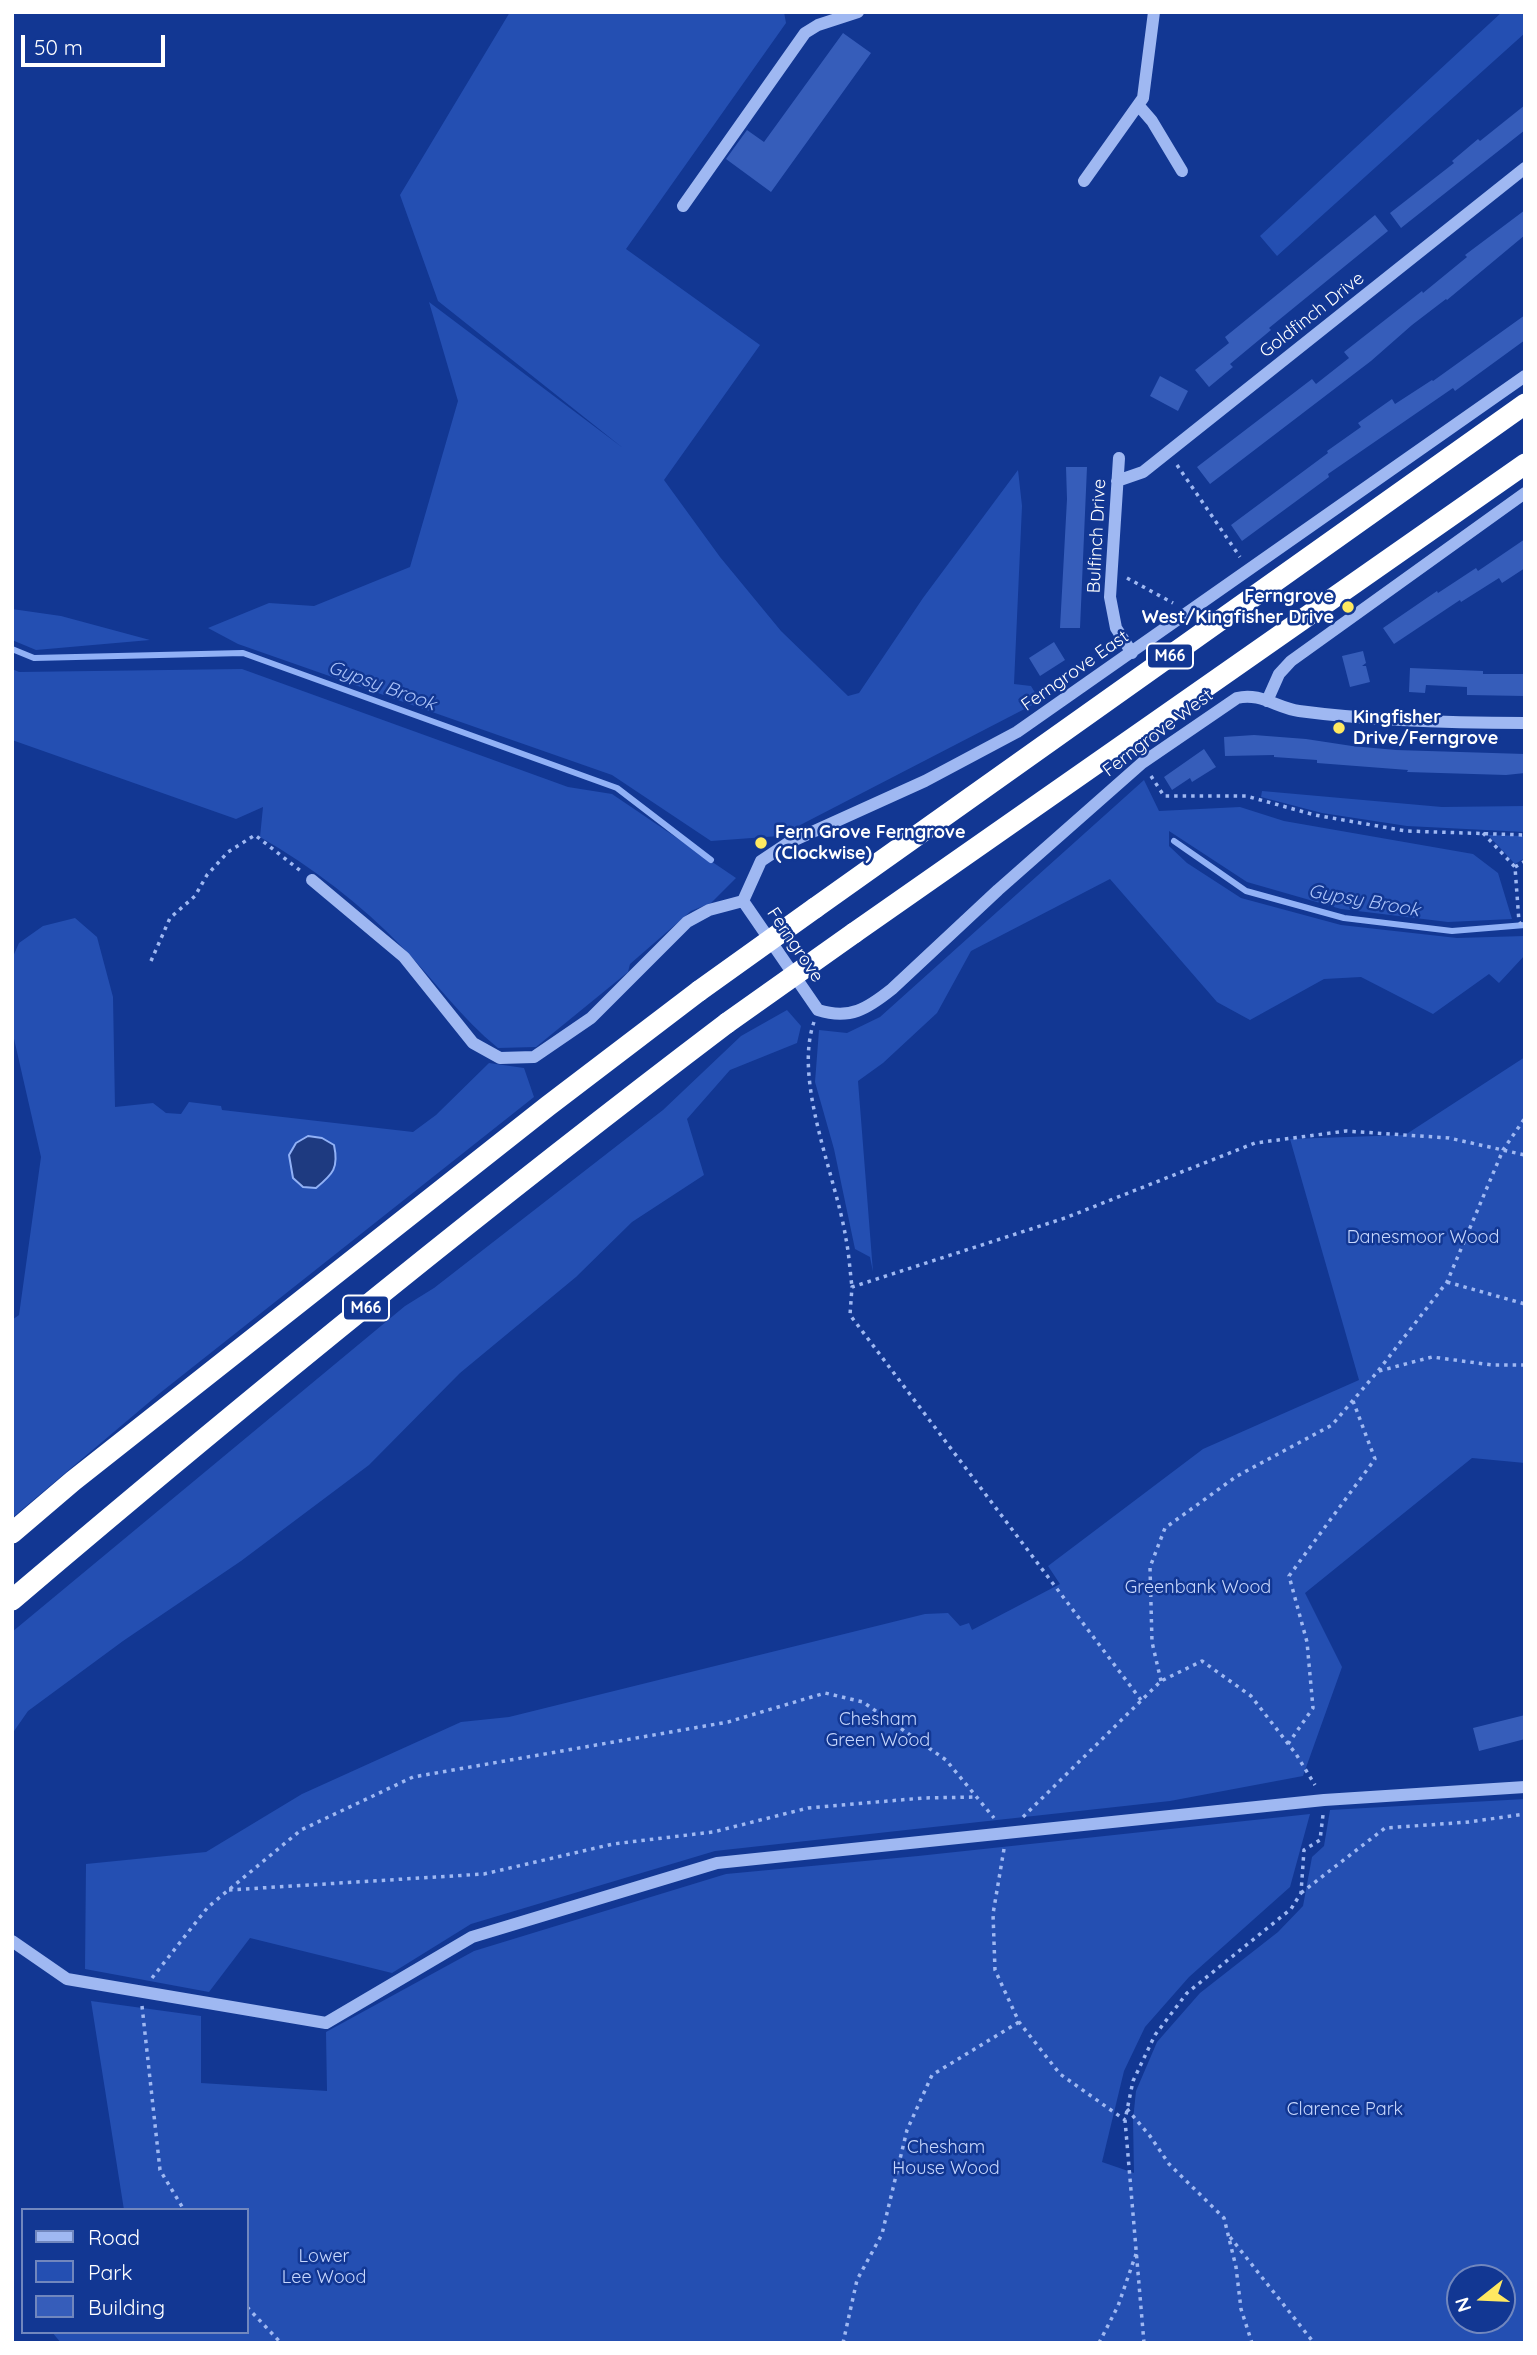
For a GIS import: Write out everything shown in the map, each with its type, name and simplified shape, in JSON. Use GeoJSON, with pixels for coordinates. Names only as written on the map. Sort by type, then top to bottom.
{"type":"FeatureCollection","features":[{"type":"Feature","properties":{"kind":"highway","name":"M66"},"geometry":{"type":"LineString","coordinates":[[12,1533],[127,1438],[548,1106],[699,991],[1525,404]]}},
{"type":"Feature","properties":{"kind":"highway","name":"M66"},"geometry":{"type":"LineString","coordinates":[[12,1600],[546,1161],[727,1023],[1525,464]]}},
{"type":"Feature","properties":{"kind":"street"},"geometry":{"type":"LineString","coordinates":[[683,206],[805,33],[818,25],[858,12]]}},
{"type":"Feature","properties":{"kind":"street"},"geometry":{"type":"LineString","coordinates":[[1084,181],[1139,106],[1144,92],[1154,12]]}},
{"type":"Feature","properties":{"kind":"street"},"geometry":{"type":"LineString","coordinates":[[1139,106],[1152,121],[1182,171]]}},
{"type":"Feature","properties":{"kind":"street","name":"Goldfinch Drive"},"geometry":{"type":"LineString","coordinates":[[1117,481],[1143,471],[1168,452],[1525,169]]}},
{"type":"Feature","properties":{"kind":"street","name":"Ferngrove East"},"geometry":{"type":"LineString","coordinates":[[743,901],[761,861],[788,843],[925,781],[1017,732],[1525,376]]}},
{"type":"Feature","properties":{"kind":"street","name":"Bulfinch Drive"},"geometry":{"type":"LineString","coordinates":[[1119,458],[1110,597],[1116,628],[1132,653]]}},
{"type":"Feature","properties":{"kind":"street"},"geometry":{"type":"LineString","coordinates":[[1267,701],[1279,674],[1291,661],[1525,494]]}},
{"type":"Feature","properties":{"kind":"street","name":"Ferngrove West"},"geometry":{"type":"LineString","coordinates":[[818,1010],[835,1015],[859,1011],[873,1004],[1142,763],[1237,698],[1255,696],[1294,710],[1390,720],[1525,723]]}},
{"type":"Feature","properties":{"kind":"street"},"geometry":{"type":"LineString","coordinates":[[312,880],[404,957],[473,1043],[500,1058],[534,1057],[591,1018],[687,922],[709,910],[743,901]]}},
{"type":"Feature","properties":{"kind":"street","name":"Ferngrove"},"geometry":{"type":"LineString","coordinates":[[743,901],[818,1010]]}},
{"type":"Feature","properties":{"kind":"street"},"geometry":{"type":"LineString","coordinates":[[12,1941],[67,1979],[326,2023],[472,1937],[717,1863],[1324,1800],[1525,1787]]}},
{"type":"Feature","properties":{"kind":"path"},"geometry":{"type":"LineString","coordinates":[[1168,452],[1249,570]]}},
{"type":"Feature","properties":{"kind":"path"},"geometry":{"type":"LineString","coordinates":[[1112,576],[1126,578],[1175,604],[1184,617]]}},
{"type":"Feature","properties":{"kind":"path"},"geometry":{"type":"LineString","coordinates":[[1142,763],[1164,796],[1246,796],[1315,815],[1406,831],[1525,835]]}},
{"type":"Feature","properties":{"kind":"path"},"geometry":{"type":"LineString","coordinates":[[1483,833],[1515,867],[1518,922],[1525,928]]}},
{"type":"Feature","properties":{"kind":"path"},"geometry":{"type":"LineString","coordinates":[[151,961],[170,919],[195,895],[207,875],[228,852],[255,835],[312,880]]}},
{"type":"Feature","properties":{"kind":"path"},"geometry":{"type":"LineString","coordinates":[[1515,867],[1525,860]]}},
{"type":"Feature","properties":{"kind":"path"},"geometry":{"type":"LineString","coordinates":[[818,1010],[810,1032],[807,1057],[810,1089],[846,1238],[852,1287],[850,1315],[1142,1700]]}},
{"type":"Feature","properties":{"kind":"path"},"geometry":{"type":"LineString","coordinates":[[1161,1681],[1152,1642],[1150,1567],[1165,1528],[1237,1476],[1332,1425],[1447,1282],[1503,1150],[1525,1118]]}},
{"type":"Feature","properties":{"kind":"path"},"geometry":{"type":"LineString","coordinates":[[852,1287],[1065,1218],[1255,1143],[1346,1131],[1449,1138],[1525,1155]]}},
{"type":"Feature","properties":{"kind":"path"},"geometry":{"type":"LineString","coordinates":[[1447,1282],[1525,1304]]}},
{"type":"Feature","properties":{"kind":"path"},"geometry":{"type":"LineString","coordinates":[[1378,1371],[1432,1357],[1492,1365],[1525,1365]]}},
{"type":"Feature","properties":{"kind":"path"},"geometry":{"type":"LineString","coordinates":[[1288,1744],[1313,1708],[1307,1642],[1289,1576],[1375,1459],[1353,1401]]}},
{"type":"Feature","properties":{"kind":"path"},"geometry":{"type":"LineString","coordinates":[[1125,2120],[1060,2074],[1019,2022],[995,1970],[993,1914],[1007,1833],[1161,1681],[1202,1661],[1251,1696],[1288,1744],[1324,1800],[1320,1840],[1304,1850],[1301,1893]]}},
{"type":"Feature","properties":{"kind":"path"},"geometry":{"type":"LineString","coordinates":[[183,2208],[160,2170],[141,1992],[208,1907],[300,1830],[413,1777],[728,1722],[825,1693],[863,1702],[946,1760],[1007,1833]]}},
{"type":"Feature","properties":{"kind":"path"},"geometry":{"type":"LineString","coordinates":[[229,1890],[484,1874],[613,1844],[713,1832],[808,1808],[923,1798],[977,1797]]}},
{"type":"Feature","properties":{"kind":"path"},"geometry":{"type":"LineString","coordinates":[[1144,2343],[1125,2120],[1133,2081],[1155,2035],[1187,1993],[1291,1909],[1301,1893],[1385,1828],[1469,1822],[1525,1814]]}},
{"type":"Feature","properties":{"kind":"path"},"geometry":{"type":"LineString","coordinates":[[843,2343],[857,2280],[882,2234],[907,2130],[932,2075],[1019,2022]]}},
{"type":"Feature","properties":{"kind":"path"},"geometry":{"type":"LineString","coordinates":[[1127,2109],[1169,2164],[1224,2218],[1236,2267],[1241,2309],[1252,2343]]}},
{"type":"Feature","properties":{"kind":"path"},"geometry":{"type":"LineString","coordinates":[[1228,2234],[1314,2343]]}},
{"type":"Feature","properties":{"kind":"path"},"geometry":{"type":"LineString","coordinates":[[1099,2343],[1118,2306],[1136,2252]]}},
{"type":"Feature","properties":{"kind":"path"},"geometry":{"type":"LineString","coordinates":[[248,2308],[281,2343]]}},
{"type":"Feature","properties":{"kind":"green space"},"geometry":{"type":"Polygon","coordinates":[[[510,12],[784,12],[786,23],[626,249],[760,345],[664,480],[720,557],[781,631],[848,696],[859,693],[923,598],[1018,470],[1022,506],[1014,684],[1031,686],[1040,701],[779,836],[711,841],[612,775],[238,644],[208,628],[269,603],[314,606],[410,567],[458,401],[429,302],[623,448],[438,301],[400,195],[510,12]]]}},
{"type":"Feature","properties":{"kind":"green space"},"geometry":{"type":"Polygon","coordinates":[[[1502,12],[1525,12],[1525,33],[1277,256],[1260,236],[1502,12]]]}},
{"type":"Feature","properties":{"kind":"green space"},"geometry":{"type":"Polygon","coordinates":[[[12,609],[61,616],[150,640],[36,650],[12,640],[12,609]]]}},
{"type":"Feature","properties":{"kind":"green space"},"geometry":{"type":"Polygon","coordinates":[[[12,669],[19,672],[242,669],[568,787],[612,794],[736,878],[711,903],[691,911],[630,964],[628,972],[536,1047],[498,1048],[472,1025],[403,948],[370,916],[317,874],[260,837],[263,807],[236,819],[12,740],[12,669]]]}},
{"type":"Feature","properties":{"kind":"green space"},"geometry":{"type":"Polygon","coordinates":[[[1144,780],[1159,811],[1240,807],[1284,821],[1473,854],[1498,873],[1512,919],[1448,922],[1341,909],[1247,882],[1169,831],[1169,846],[1187,863],[1241,898],[1341,925],[1457,938],[1525,936],[1525,955],[1499,983],[1489,974],[1433,1014],[1361,977],[1324,979],[1250,1020],[1217,1002],[1110,879],[971,951],[937,1013],[883,1063],[858,1081],[873,1272],[870,1257],[855,1249],[834,1149],[815,1082],[819,1030],[847,1033],[880,1017],[1144,780]]]}},
{"type":"Feature","properties":{"kind":"green space"},"geometry":{"type":"Polygon","coordinates":[[[1262,791],[1442,807],[1525,806],[1525,832],[1407,826],[1322,813],[1261,797],[1262,791]]]}},
{"type":"Feature","properties":{"kind":"green space"},"geometry":{"type":"Polygon","coordinates":[[[1488,835],[1525,836],[1525,858],[1515,864],[1488,835]]]}},
{"type":"Feature","properties":{"kind":"green space"},"geometry":{"type":"Polygon","coordinates":[[[75,918],[97,937],[113,997],[115,1107],[153,1103],[166,1113],[181,1114],[189,1102],[221,1106],[222,1110],[413,1132],[436,1115],[489,1063],[524,1068],[534,1097],[160,1393],[12,1518],[12,1320],[19,1315],[41,1157],[12,1030],[12,959],[19,943],[43,926],[75,918]]]}},
{"type":"Feature","properties":{"kind":"green space"},"geometry":{"type":"Polygon","coordinates":[[[787,1010],[801,1026],[797,1043],[730,1070],[687,1119],[704,1175],[632,1222],[576,1277],[460,1373],[369,1465],[241,1561],[123,1641],[28,1711],[12,1734],[12,1632],[405,1306],[434,1288],[663,1110],[741,1036],[787,1010]]]}},
{"type":"Feature","properties":{"kind":"green space"},"geometry":{"type":"Polygon","coordinates":[[[1525,1057],[1525,1463],[1472,1458],[1305,1593],[1342,1667],[1303,1776],[1170,1801],[715,1851],[471,1924],[392,1973],[250,1938],[209,1992],[85,1969],[86,1864],[206,1852],[302,1794],[461,1722],[509,1717],[925,1614],[948,1613],[960,1626],[969,1623],[972,1630],[1060,1584],[1048,1566],[1203,1449],[1359,1380],[1290,1139],[1405,1135],[1525,1057]]]}},
{"type":"Feature","properties":{"kind":"green space"},"geometry":{"type":"Polygon","coordinates":[[[1525,1799],[1525,2343],[61,2343],[54,2334],[248,2334],[248,2208],[124,2208],[91,2001],[201,2016],[201,2083],[327,2091],[326,2032],[474,1951],[726,1874],[1310,1814],[1290,1887],[1189,1977],[1145,2027],[1124,2071],[1102,2162],[1134,2173],[1133,2120],[1136,2091],[1157,2042],[1200,1993],[1278,1932],[1303,1906],[1312,1857],[1324,1846],[1330,1810],[1525,1799]]]}},
{"type":"Feature","properties":{"kind":"shaded area"},"geometry":{"type":"Polygon","coordinates":[[[308,1136],[322,1138],[334,1145],[336,1159],[333,1170],[316,1188],[303,1187],[293,1178],[289,1155],[296,1143],[308,1136]]]}},
{"type":"Feature","properties":{"kind":"building"},"geometry":{"type":"Polygon","coordinates":[[[843,33],[871,53],[771,192],[726,159],[747,130],[764,142],[843,33]]]}},
{"type":"Feature","properties":{"kind":"building"},"geometry":{"type":"Polygon","coordinates":[[[1525,105],[1525,130],[1401,228],[1390,213],[1454,163],[1452,161],[1478,139],[1480,141],[1525,105]]]}},
{"type":"Feature","properties":{"kind":"building"},"geometry":{"type":"Polygon","coordinates":[[[1525,210],[1525,235],[1371,361],[1210,484],[1197,467],[1312,379],[1316,384],[1349,358],[1344,352],[1422,291],[1423,293],[1467,257],[1465,255],[1525,210]]]}},
{"type":"Feature","properties":{"kind":"building"},"geometry":{"type":"Polygon","coordinates":[[[1375,215],[1388,231],[1269,328],[1271,330],[1230,364],[1233,367],[1209,387],[1195,370],[1229,343],[1225,337],[1375,215]]]}},
{"type":"Feature","properties":{"kind":"building"},"geometry":{"type":"Polygon","coordinates":[[[1525,315],[1525,340],[1455,391],[1453,388],[1328,474],[1329,477],[1242,541],[1231,525],[1361,427],[1358,423],[1392,399],[1395,404],[1433,381],[1525,315]]]}},
{"type":"Feature","properties":{"kind":"building"},"geometry":{"type":"Polygon","coordinates":[[[1160,376],[1188,391],[1178,411],[1150,396],[1160,376]]]}},
{"type":"Feature","properties":{"kind":"building"},"geometry":{"type":"Polygon","coordinates":[[[1066,467],[1087,467],[1080,628],[1060,628],[1067,499],[1066,467]]]}},
{"type":"Feature","properties":{"kind":"building"},"geometry":{"type":"Polygon","coordinates":[[[1525,539],[1525,568],[1502,583],[1499,578],[1461,602],[1460,600],[1394,644],[1383,628],[1437,591],[1438,593],[1476,568],[1478,571],[1525,539]]]}},
{"type":"Feature","properties":{"kind":"building"},"geometry":{"type":"Polygon","coordinates":[[[1054,642],[1065,660],[1040,676],[1029,658],[1054,642]]]}},
{"type":"Feature","properties":{"kind":"building"},"geometry":{"type":"Polygon","coordinates":[[[1363,651],[1366,663],[1362,666],[1366,666],[1370,682],[1350,687],[1342,656],[1363,651]]]}},
{"type":"Feature","properties":{"kind":"building"},"geometry":{"type":"Polygon","coordinates":[[[1410,668],[1483,671],[1483,674],[1525,674],[1525,696],[1467,695],[1467,687],[1426,685],[1425,693],[1409,692],[1410,668]]]}},
{"type":"Feature","properties":{"kind":"building"},"geometry":{"type":"Polygon","coordinates":[[[1254,735],[1396,750],[1525,754],[1525,773],[1506,775],[1407,772],[1408,770],[1317,763],[1317,760],[1274,755],[1225,756],[1224,737],[1254,735]]]}},
{"type":"Feature","properties":{"kind":"building"},"geometry":{"type":"Polygon","coordinates":[[[1204,749],[1216,767],[1192,782],[1190,778],[1172,790],[1164,777],[1204,749]]]}},
{"type":"Feature","properties":{"kind":"building"},"geometry":{"type":"Polygon","coordinates":[[[1525,1715],[1525,1739],[1479,1751],[1473,1728],[1525,1715]]]}},
{"type":"Feature","properties":{"kind":"waterway","name":"Gypsy Brook"},"geometry":{"type":"LineString","coordinates":[[12,649],[34,658],[243,653],[617,788],[711,860]]}},
{"type":"Feature","properties":{"kind":"waterway","name":"Gypsy Brook"},"geometry":{"type":"LineString","coordinates":[[1174,841],[1246,891],[1344,918],[1452,931],[1525,925]]}},
{"type":"Feature","properties":{"kind":"place","name":"Ferngrove West/Kingfisher Drive"},"geometry":{"type":"Point","coordinates":[1348,607]}},
{"type":"Feature","properties":{"kind":"place","name":"Kingfisher Drive/Ferngrove"},"geometry":{"type":"Point","coordinates":[1339,728]}},
{"type":"Feature","properties":{"kind":"place","name":"Fern Grove Ferngrove (Clockwise)"},"geometry":{"type":"Point","coordinates":[761,843]}},
{"type":"Feature","properties":{"kind":"park label","name":"Danesmoor Wood"},"geometry":{"type":"Point","coordinates":[1423,1238]}},
{"type":"Feature","properties":{"kind":"park label","name":"Greenbank Wood"},"geometry":{"type":"Point","coordinates":[1198,1588]}},
{"type":"Feature","properties":{"kind":"park label","name":"Chesham Green Wood"},"geometry":{"type":"Point","coordinates":[878,1730]}},
{"type":"Feature","properties":{"kind":"park label","name":"Clarence Park"},"geometry":{"type":"Point","coordinates":[1345,2110]}},
{"type":"Feature","properties":{"kind":"park label","name":"Chesham House Wood"},"geometry":{"type":"Point","coordinates":[946,2158]}},
{"type":"Feature","properties":{"kind":"park label","name":"Lower Lee Wood"},"geometry":{"type":"Point","coordinates":[324,2267]}}]}
